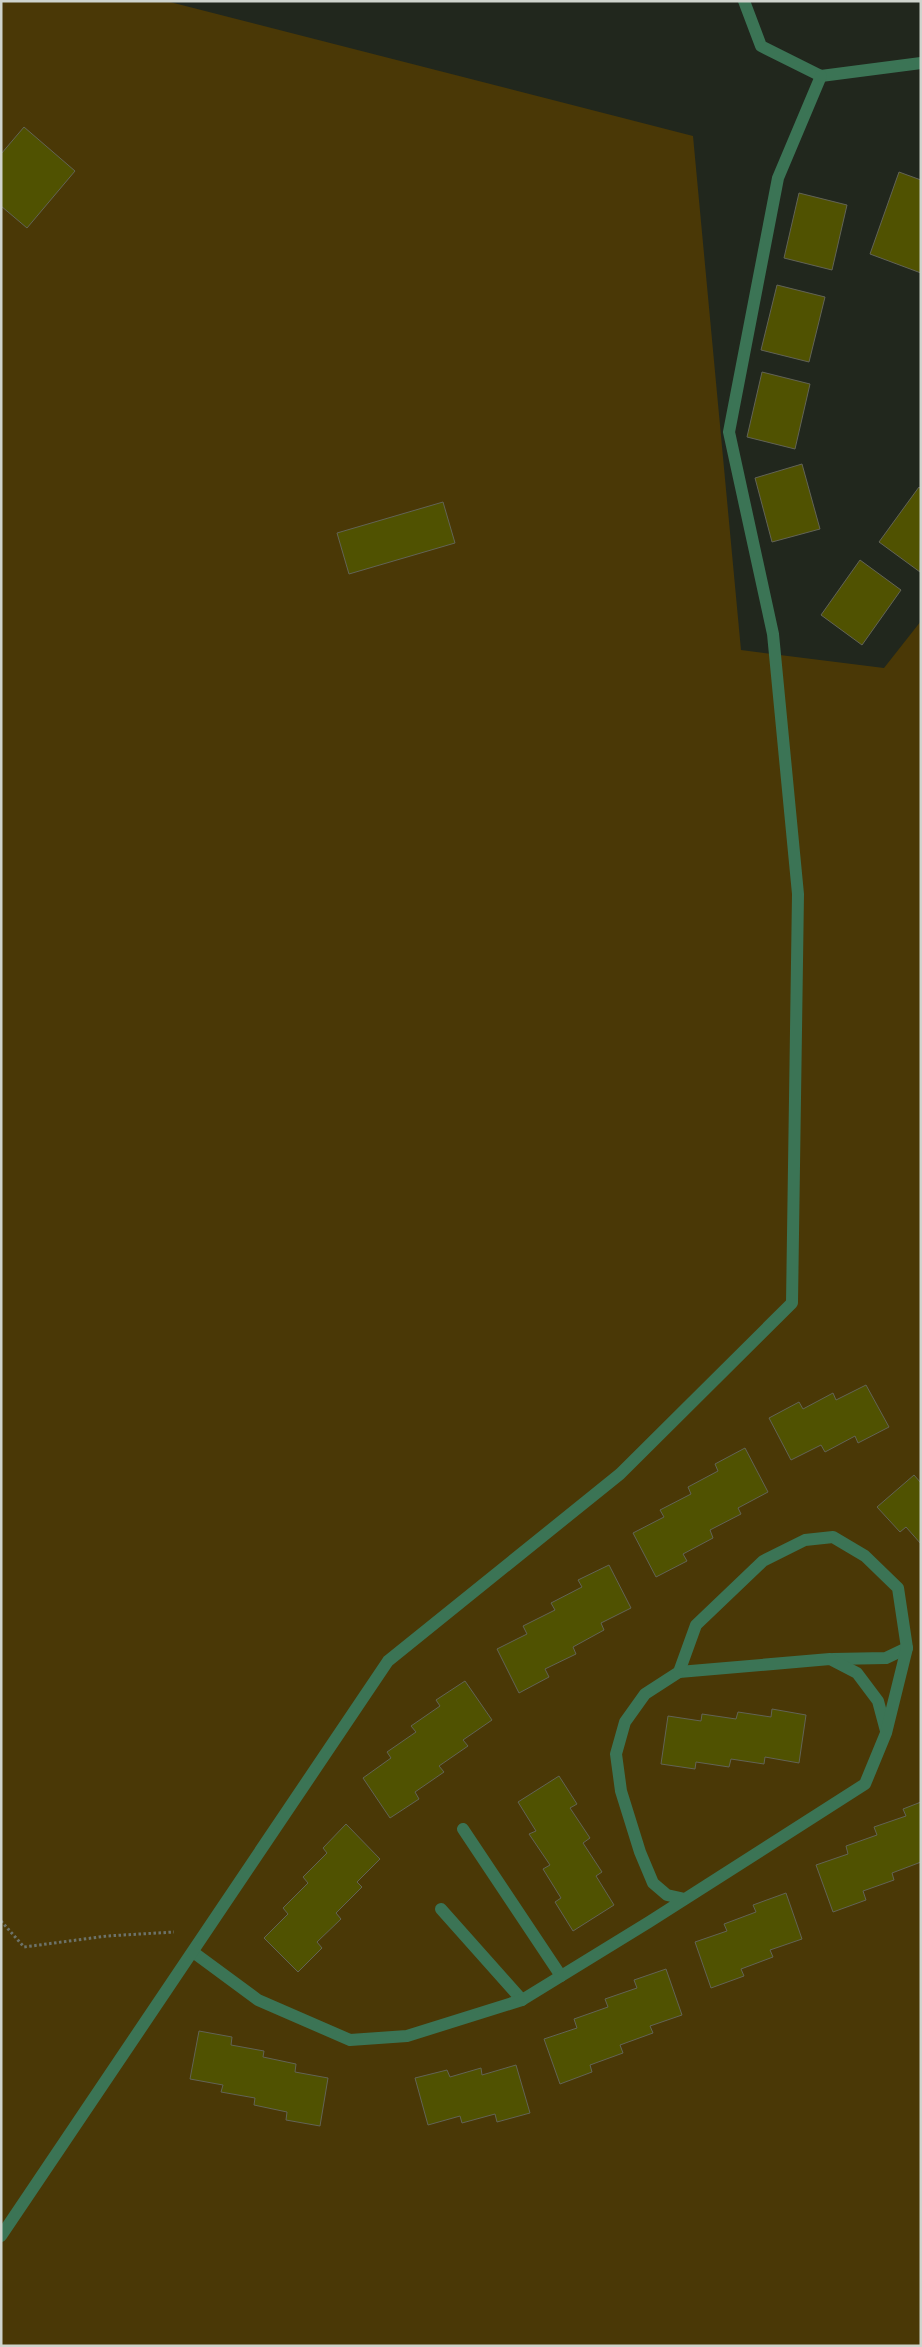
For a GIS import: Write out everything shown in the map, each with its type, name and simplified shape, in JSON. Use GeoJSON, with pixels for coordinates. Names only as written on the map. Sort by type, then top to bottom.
{"type":"FeatureCollection","features":[{"type":"Feature","properties":{"kind":"street"},"geometry":{"type":"LineString","coordinates":[[744,1],[761,46],[821,76],[921,63]]}},
{"type":"Feature","properties":{"kind":"street"},"geometry":{"type":"LineString","coordinates":[[1,2236],[388,1660],[620,1474],[792,1303],[798,894],[773,634],[729,432],[778,178],[821,76]]}},
{"type":"Feature","properties":{"kind":"street"},"geometry":{"type":"LineString","coordinates":[[193,1952],[258,2000],[350,2040],[407,2036],[522,2000],[865,1784],[886,1732],[907,1648],[898,1588],[865,1556],[833,1537],[805,1540],[763,1561],[696,1625],[680,1672]]}},
{"type":"Feature","properties":{"kind":"street"},"geometry":{"type":"LineString","coordinates":[[684,1899],[666,1895],[653,1883],[640,1852],[621,1791],[616,1754],[625,1722],[645,1694],[680,1672],[830,1659],[886,1658],[907,1648]]}},
{"type":"Feature","properties":{"kind":"street"},"geometry":{"type":"LineString","coordinates":[[830,1659],[857,1673],[878,1701],[886,1732]]}},
{"type":"Feature","properties":{"kind":"street"},"geometry":{"type":"LineString","coordinates":[[463,1829],[562,1976]]}},
{"type":"Feature","properties":{"kind":"street"},"geometry":{"type":"LineString","coordinates":[[441,1909],[522,2000]]}},
{"type":"Feature","properties":{"kind":"path"},"geometry":{"type":"LineString","coordinates":[[1,1921],[24,1947],[107,1936],[207,1930]]}},
{"type":"Feature","properties":{"kind":"shaded area"},"geometry":{"type":"Polygon","coordinates":[[[1,1],[166,1],[693,136],[741,650],[884,668],[921,621],[921,2346],[1,2346],[1,1]]]}},
{"type":"Feature","properties":{"kind":"building"},"geometry":{"type":"Polygon","coordinates":[[[24,127],[75,171],[27,228],[1,206],[1,154],[24,127]]]}},
{"type":"Feature","properties":{"kind":"building"},"geometry":{"type":"Polygon","coordinates":[[[899,172],[921,180],[921,273],[870,254],[899,172]]]}},
{"type":"Feature","properties":{"kind":"building"},"geometry":{"type":"Polygon","coordinates":[[[799,193],[847,205],[832,270],[784,258],[799,193]]]}},
{"type":"Feature","properties":{"kind":"building"},"geometry":{"type":"Polygon","coordinates":[[[777,285],[825,297],[809,362],[761,350],[777,285]]]}},
{"type":"Feature","properties":{"kind":"building"},"geometry":{"type":"Polygon","coordinates":[[[762,372],[810,384],[795,449],[747,437],[762,372]]]}},
{"type":"Feature","properties":{"kind":"building"},"geometry":{"type":"Polygon","coordinates":[[[802,464],[820,529],[772,542],[755,478],[802,464]]]}},
{"type":"Feature","properties":{"kind":"building"},"geometry":{"type":"Polygon","coordinates":[[[919,487],[921,489],[920,572],[879,542],[919,487]]]}},
{"type":"Feature","properties":{"kind":"building"},"geometry":{"type":"Polygon","coordinates":[[[443,502],[455,543],[349,574],[337,533],[443,502]]]}},
{"type":"Feature","properties":{"kind":"building"},"geometry":{"type":"Polygon","coordinates":[[[860,560],[901,590],[862,645],[821,615],[860,560]]]}},
{"type":"Feature","properties":{"kind":"building"},"geometry":{"type":"Polygon","coordinates":[[[866,1385],[889,1427],[858,1443],[855,1436],[825,1452],[821,1445],[791,1460],[769,1418],[799,1402],[803,1409],[833,1393],[836,1400],[866,1385]]]}},
{"type":"Feature","properties":{"kind":"building"},"geometry":{"type":"Polygon","coordinates":[[[745,1448],[768,1492],[738,1508],[741,1514],[710,1530],[713,1538],[683,1554],[687,1561],[656,1577],[633,1533],[664,1517],[660,1510],[691,1494],[688,1487],[718,1471],[715,1464],[745,1448]]]}},
{"type":"Feature","properties":{"kind":"building"},"geometry":{"type":"Polygon","coordinates":[[[914,1475],[921,1483],[921,1544],[906,1527],[900,1532],[877,1507],[914,1475]]]}},
{"type":"Feature","properties":{"kind":"building"},"geometry":{"type":"Polygon","coordinates":[[[609,1565],[631,1608],[601,1623],[604,1630],[573,1647],[576,1654],[545,1669],[549,1677],[519,1693],[497,1649],[527,1634],[523,1626],[555,1610],[551,1603],[582,1587],[578,1580],[609,1565]]]}},
{"type":"Feature","properties":{"kind":"building"},"geometry":{"type":"Polygon","coordinates":[[[465,1681],[492,1720],[463,1740],[468,1746],[439,1766],[444,1772],[415,1792],[419,1799],[390,1818],[363,1778],[391,1758],[387,1752],[416,1732],[411,1726],[440,1706],[436,1700],[465,1681]]]}},
{"type":"Feature","properties":{"kind":"building"},"geometry":{"type":"Polygon","coordinates":[[[772,1709],[806,1715],[799,1763],[765,1757],[764,1764],[731,1759],[729,1767],[696,1762],[695,1769],[661,1764],[668,1716],[701,1721],[702,1714],[736,1719],[738,1712],[771,1717],[772,1709]]]}},
{"type":"Feature","properties":{"kind":"building"},"geometry":{"type":"Polygon","coordinates":[[[559,1776],[577,1804],[570,1808],[590,1838],[583,1843],[602,1872],[596,1876],[614,1905],[573,1931],[555,1902],[561,1898],[543,1869],[550,1865],[529,1834],[536,1831],[518,1802],[559,1776]]]}},
{"type":"Feature","properties":{"kind":"building"},"geometry":{"type":"Polygon","coordinates":[[[921,1802],[921,1862],[892,1873],[894,1880],[863,1891],[866,1900],[833,1912],[816,1865],[848,1854],[846,1846],[877,1835],[874,1827],[906,1816],[903,1809],[921,1802]]]}},
{"type":"Feature","properties":{"kind":"building"},"geometry":{"type":"Polygon","coordinates":[[[346,1824],[380,1859],[357,1882],[362,1887],[336,1913],[341,1919],[317,1942],[322,1948],[298,1972],[264,1938],[288,1914],[283,1908],[308,1883],[303,1877],[327,1853],[323,1848],[346,1824]]]}},
{"type":"Feature","properties":{"kind":"building"},"geometry":{"type":"Polygon","coordinates":[[[786,1893],[802,1939],[770,1950],[773,1957],[741,1969],[744,1976],[711,1988],[695,1942],[727,1931],[724,1924],[756,1912],[753,1905],[786,1893]]]}},
{"type":"Feature","properties":{"kind":"building"},"geometry":{"type":"Polygon","coordinates":[[[666,1969],[682,2015],[650,2026],[653,2033],[620,2045],[623,2053],[590,2065],[592,2072],[560,2084],[544,2039],[577,2028],[574,2019],[608,2007],[605,1999],[637,1988],[634,1980],[666,1969]]]}},
{"type":"Feature","properties":{"kind":"building"},"geometry":{"type":"Polygon","coordinates":[[[199,2031],[232,2037],[231,2045],[264,2051],[263,2057],[296,2064],[295,2072],[328,2078],[320,2126],[286,2120],[287,2112],[254,2105],[255,2098],[221,2092],[223,2085],[190,2079],[199,2031]]]}},
{"type":"Feature","properties":{"kind":"building"},"geometry":{"type":"Polygon","coordinates":[[[516,2065],[530,2113],[497,2122],[495,2114],[462,2123],[460,2116],[428,2125],[415,2078],[447,2070],[450,2077],[481,2068],[482,2075],[516,2065]]]}}]}
